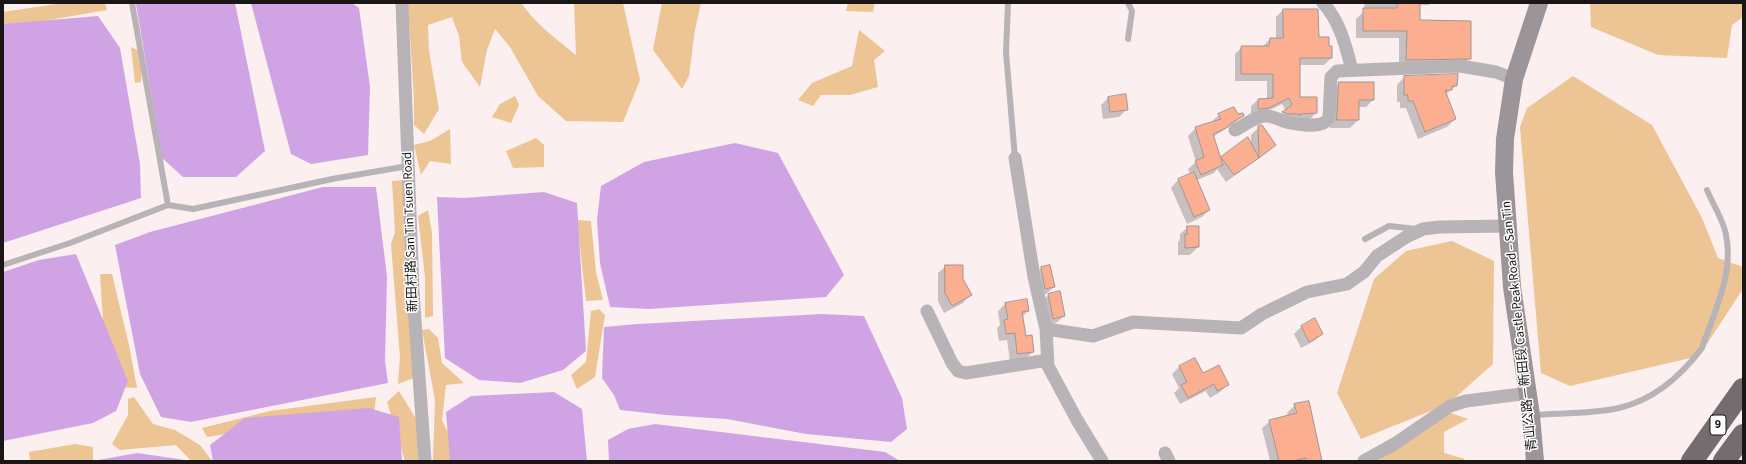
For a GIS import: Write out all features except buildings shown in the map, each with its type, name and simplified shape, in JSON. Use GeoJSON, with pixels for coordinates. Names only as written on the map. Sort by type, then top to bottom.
{"type":"FeatureCollection","features":[{"type":"Feature","properties":{"kind":"highway","name":"9"},"geometry":{"type":"LineString","coordinates":[[1692,461],[1743,389]]}},
{"type":"Feature","properties":{"kind":"highway","name":"9"},"geometry":{"type":"LineString","coordinates":[[1724,461],[1743,435]]}},
{"type":"Feature","properties":{"kind":"main road","name":"青山公路－新田段 Castle Peak Road – San Tin"},"geometry":{"type":"LineString","coordinates":[[1534,461],[1529,393],[1515,313],[1507,226],[1504,155],[1507,121],[1514,79],[1539,3]]}},
{"type":"Feature","properties":{"kind":"street","name":"新田村路 San Tin Tsuen Road"},"geometry":{"type":"LineString","coordinates":[[402,3],[413,292],[425,461]]}},
{"type":"Feature","properties":{"kind":"street"},"geometry":{"type":"LineString","coordinates":[[1323,3],[1329,9],[1343,37],[1352,70]]}},
{"type":"Feature","properties":{"kind":"street"},"geometry":{"type":"LineString","coordinates":[[1235,130],[1267,115],[1286,122],[1317,125],[1324,123],[1329,118],[1331,77],[1337,71],[1460,66],[1496,72],[1514,79]]}},
{"type":"Feature","properties":{"kind":"street"},"geometry":{"type":"LineString","coordinates":[[1015,158],[1034,277],[1046,329],[1048,366],[1077,420],[1102,461]]}},
{"type":"Feature","properties":{"kind":"street"},"geometry":{"type":"LineString","coordinates":[[1046,329],[1092,336],[1133,322],[1241,328],[1262,314],[1307,292],[1347,284],[1364,272],[1377,256],[1406,237],[1423,229],[1439,227],[1507,226]]}},
{"type":"Feature","properties":{"kind":"street"},"geometry":{"type":"LineString","coordinates":[[927,311],[952,363],[958,371],[966,373],[1048,360]]}},
{"type":"Feature","properties":{"kind":"street"},"geometry":{"type":"LineString","coordinates":[[1364,461],[1400,441],[1450,406],[1466,401],[1529,393]]}},
{"type":"Feature","properties":{"kind":"lane"},"geometry":{"type":"LineString","coordinates":[[132,3],[168,205]]}},
{"type":"Feature","properties":{"kind":"lane"},"geometry":{"type":"LineString","coordinates":[[1008,3],[1006,52],[1015,158]]}},
{"type":"Feature","properties":{"kind":"lane"},"geometry":{"type":"LineString","coordinates":[[1128,3],[1132,11],[1128,39]]}},
{"type":"Feature","properties":{"kind":"lane"},"geometry":{"type":"LineString","coordinates":[[3,265],[70,243],[168,205],[193,208],[332,179],[408,166]]}},
{"type":"Feature","properties":{"kind":"lane"},"geometry":{"type":"LineString","coordinates":[[1531,415],[1608,410],[1640,401],[1661,389],[1680,374],[1695,358],[1702,348],[1727,275],[1728,250],[1726,234],[1707,190]]}},
{"type":"Feature","properties":{"kind":"lane"},"geometry":{"type":"LineString","coordinates":[[1365,240],[1389,226],[1423,229]]}},
{"type":"Feature","properties":{"kind":"shaded area"},"geometry":{"type":"Polygon","coordinates":[[[63,3],[105,3],[107,10],[3,28],[3,12],[63,3]]]}},
{"type":"Feature","properties":{"kind":"shaded area"},"geometry":{"type":"Polygon","coordinates":[[[235,3],[265,151],[236,177],[183,177],[162,158],[136,4],[235,3]]]}},
{"type":"Feature","properties":{"kind":"shaded area"},"geometry":{"type":"Polygon","coordinates":[[[251,3],[352,3],[359,8],[370,87],[368,155],[311,164],[291,154],[251,3]]]}},
{"type":"Feature","properties":{"kind":"shaded area"},"geometry":{"type":"Polygon","coordinates":[[[408,3],[521,3],[540,24],[576,55],[574,3],[623,3],[640,80],[623,122],[566,121],[538,96],[510,47],[495,29],[487,50],[480,87],[462,62],[459,36],[452,17],[428,25],[429,51],[439,109],[424,134],[414,125],[414,100],[408,3]]]}},
{"type":"Feature","properties":{"kind":"shaded area"},"geometry":{"type":"Polygon","coordinates":[[[662,3],[701,3],[695,30],[689,76],[682,89],[653,50],[662,3]]]}},
{"type":"Feature","properties":{"kind":"shaded area"},"geometry":{"type":"Polygon","coordinates":[[[848,3],[875,3],[873,12],[846,11],[848,3]]]}},
{"type":"Feature","properties":{"kind":"shaded area"},"geometry":{"type":"Polygon","coordinates":[[[1590,3],[1743,3],[1743,17],[1732,25],[1727,58],[1658,55],[1591,27],[1590,3]]]}},
{"type":"Feature","properties":{"kind":"shaded area"},"geometry":{"type":"Polygon","coordinates":[[[98,16],[120,48],[140,164],[141,198],[3,243],[3,24],[98,16]]]}},
{"type":"Feature","properties":{"kind":"shaded area"},"geometry":{"type":"Polygon","coordinates":[[[859,30],[885,51],[874,60],[878,87],[850,95],[821,95],[813,106],[798,100],[812,83],[852,66],[859,30]]]}},
{"type":"Feature","properties":{"kind":"shaded area"},"geometry":{"type":"Polygon","coordinates":[[[131,47],[143,53],[141,82],[135,83],[131,47]]]}},
{"type":"Feature","properties":{"kind":"shaded area"},"geometry":{"type":"Polygon","coordinates":[[[1573,76],[1652,125],[1702,218],[1718,258],[1743,267],[1743,289],[1699,356],[1570,386],[1541,373],[1520,127],[1527,108],[1573,76]]]}},
{"type":"Feature","properties":{"kind":"shaded area"},"geometry":{"type":"Polygon","coordinates":[[[515,96],[519,105],[511,123],[492,117],[500,104],[515,96]]]}},
{"type":"Feature","properties":{"kind":"shaded area"},"geometry":{"type":"Polygon","coordinates":[[[450,129],[451,164],[430,161],[421,175],[414,145],[430,141],[450,129]]]}},
{"type":"Feature","properties":{"kind":"shaded area"},"geometry":{"type":"Polygon","coordinates":[[[536,138],[544,145],[544,167],[513,168],[506,151],[536,138]]]}},
{"type":"Feature","properties":{"kind":"shaded area"},"geometry":{"type":"Polygon","coordinates":[[[735,143],[778,153],[844,275],[826,297],[649,309],[610,307],[600,263],[597,220],[601,186],[644,162],[735,143]]]}},
{"type":"Feature","properties":{"kind":"shaded area"},"geometry":{"type":"Polygon","coordinates":[[[404,180],[414,378],[398,384],[400,357],[391,244],[395,232],[392,181],[404,180]]]}},
{"type":"Feature","properties":{"kind":"shaded area"},"geometry":{"type":"Polygon","coordinates":[[[323,187],[376,187],[387,277],[385,361],[388,383],[191,422],[161,417],[140,374],[115,245],[150,232],[323,187]]]}},
{"type":"Feature","properties":{"kind":"shaded area"},"geometry":{"type":"Polygon","coordinates":[[[544,192],[577,203],[586,351],[563,370],[520,383],[479,380],[445,358],[437,197],[464,198],[544,192]]]}},
{"type":"Feature","properties":{"kind":"shaded area"},"geometry":{"type":"Polygon","coordinates":[[[428,210],[432,233],[433,316],[425,318],[425,277],[418,216],[428,210]]]}},
{"type":"Feature","properties":{"kind":"shaded area"},"geometry":{"type":"Polygon","coordinates":[[[577,220],[591,221],[596,272],[603,300],[586,301],[577,220]]]}},
{"type":"Feature","properties":{"kind":"shaded area"},"geometry":{"type":"Polygon","coordinates":[[[1452,241],[1494,261],[1493,364],[1448,404],[1361,439],[1337,393],[1374,279],[1406,251],[1452,241]]]}},
{"type":"Feature","properties":{"kind":"shaded area"},"geometry":{"type":"Polygon","coordinates":[[[76,254],[128,381],[116,411],[93,423],[3,441],[3,272],[39,260],[76,254]]]}},
{"type":"Feature","properties":{"kind":"shaded area"},"geometry":{"type":"Polygon","coordinates":[[[100,274],[112,274],[129,345],[137,388],[117,387],[104,337],[100,274]]]}},
{"type":"Feature","properties":{"kind":"shaded area"},"geometry":{"type":"Polygon","coordinates":[[[599,309],[605,315],[595,377],[577,389],[571,375],[586,362],[591,311],[599,309]]]}},
{"type":"Feature","properties":{"kind":"shaded area"},"geometry":{"type":"Polygon","coordinates":[[[822,314],[864,316],[902,398],[907,429],[891,442],[806,434],[727,419],[620,410],[614,395],[602,378],[604,327],[822,314]]]}},
{"type":"Feature","properties":{"kind":"shaded area"},"geometry":{"type":"Polygon","coordinates":[[[429,329],[438,338],[442,363],[464,383],[446,385],[442,420],[452,441],[451,461],[433,461],[435,400],[422,330],[429,329]]]}},
{"type":"Feature","properties":{"kind":"shaded area"},"geometry":{"type":"Polygon","coordinates":[[[399,391],[418,422],[421,461],[405,461],[387,402],[399,391]]]}},
{"type":"Feature","properties":{"kind":"shaded area"},"geometry":{"type":"Polygon","coordinates":[[[554,392],[582,409],[587,461],[450,461],[446,412],[471,396],[554,392]]]}},
{"type":"Feature","properties":{"kind":"shaded area"},"geometry":{"type":"Polygon","coordinates":[[[134,397],[153,424],[175,430],[200,445],[212,461],[191,461],[176,445],[120,450],[112,444],[128,415],[128,399],[134,397]]]}},
{"type":"Feature","properties":{"kind":"shaded area"},"geometry":{"type":"Polygon","coordinates":[[[376,397],[373,421],[240,432],[207,437],[202,428],[270,411],[376,397]]]}},
{"type":"Feature","properties":{"kind":"shaded area"},"geometry":{"type":"Polygon","coordinates":[[[369,408],[399,417],[402,461],[213,461],[210,445],[245,418],[369,408]]]}},
{"type":"Feature","properties":{"kind":"shaded area"},"geometry":{"type":"Polygon","coordinates":[[[1445,411],[1468,419],[1444,432],[1444,453],[1465,459],[1462,461],[1379,461],[1445,411]]]}},
{"type":"Feature","properties":{"kind":"shaded area"},"geometry":{"type":"Polygon","coordinates":[[[655,424],[885,452],[900,461],[609,461],[608,440],[628,429],[655,424]]]}},
{"type":"Feature","properties":{"kind":"shaded area"},"geometry":{"type":"Polygon","coordinates":[[[75,444],[93,447],[93,461],[30,461],[29,452],[75,444]]]}},
{"type":"Feature","properties":{"kind":"shaded area"},"geometry":{"type":"Polygon","coordinates":[[[137,453],[192,461],[93,461],[137,453]]]}}]}
